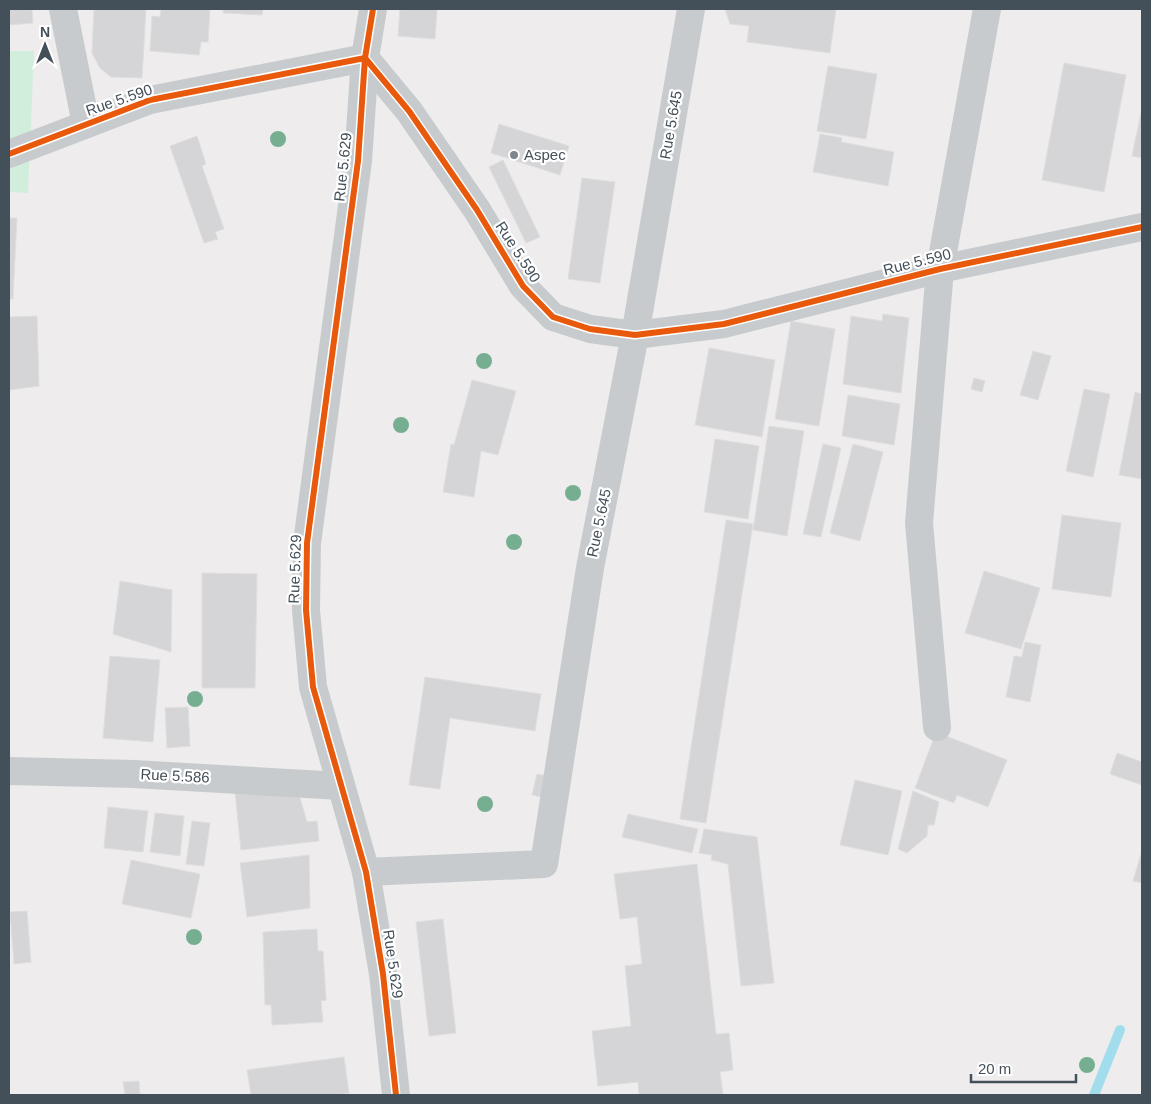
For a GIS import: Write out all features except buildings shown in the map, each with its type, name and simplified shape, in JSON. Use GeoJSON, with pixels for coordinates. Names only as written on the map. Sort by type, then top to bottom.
{"type":"FeatureCollection","features":[{"type":"Feature","properties":{"kind":"street"},"geometry":{"type":"LineString","coordinates":[[63,9],[86,124]]}},
{"type":"Feature","properties":{"kind":"street","name":"Rue 5.629"},"geometry":{"type":"LineString","coordinates":[[373,9],[365,58],[358,162],[307,543],[306,610],[313,687],[366,872],[383,974],[396,1095]]}},
{"type":"Feature","properties":{"kind":"street","name":"Rue 5.645"},"geometry":{"type":"LineString","coordinates":[[366,872],[544,864],[590,568],[635,334],[691,9]]}},
{"type":"Feature","properties":{"kind":"street"},"geometry":{"type":"LineString","coordinates":[[938,727],[919,523],[940,269],[987,9]]}},
{"type":"Feature","properties":{"kind":"street","name":"Rue 5.590"},"geometry":{"type":"LineString","coordinates":[[9,154],[150,100],[365,58],[410,111],[477,210],[523,286],[553,316],[590,329],[635,334],[724,324],[940,269],[1142,227]]}},
{"type":"Feature","properties":{"kind":"street","name":"Rue 5.586"},"geometry":{"type":"LineString","coordinates":[[9,770],[134,774],[341,786]]}},
{"type":"Feature","properties":{"kind":"green space"},"geometry":{"type":"Polygon","coordinates":[[[9,51],[34,51],[28,193],[9,192],[9,51]]]}},
{"type":"Feature","properties":{"kind":"waterway"},"geometry":{"type":"LineString","coordinates":[[1094,1095],[1120,1030]]}},
{"type":"Feature","properties":{"kind":"cycle path"},"geometry":{"type":"LineString","coordinates":[[373,9],[365,58],[358,161],[307,543],[306,610],[313,687],[366,872],[383,974],[396,1095]]}},
{"type":"Feature","properties":{"kind":"cycle path"},"geometry":{"type":"LineString","coordinates":[[9,154],[150,100],[365,58],[409,111],[477,210],[523,286],[553,317],[590,329],[635,335],[724,324],[940,269],[1142,227]]}},
{"type":"Feature","properties":{"kind":"place","name":"Aspec"},"geometry":{"type":"Point","coordinates":[514,155]}}]}
